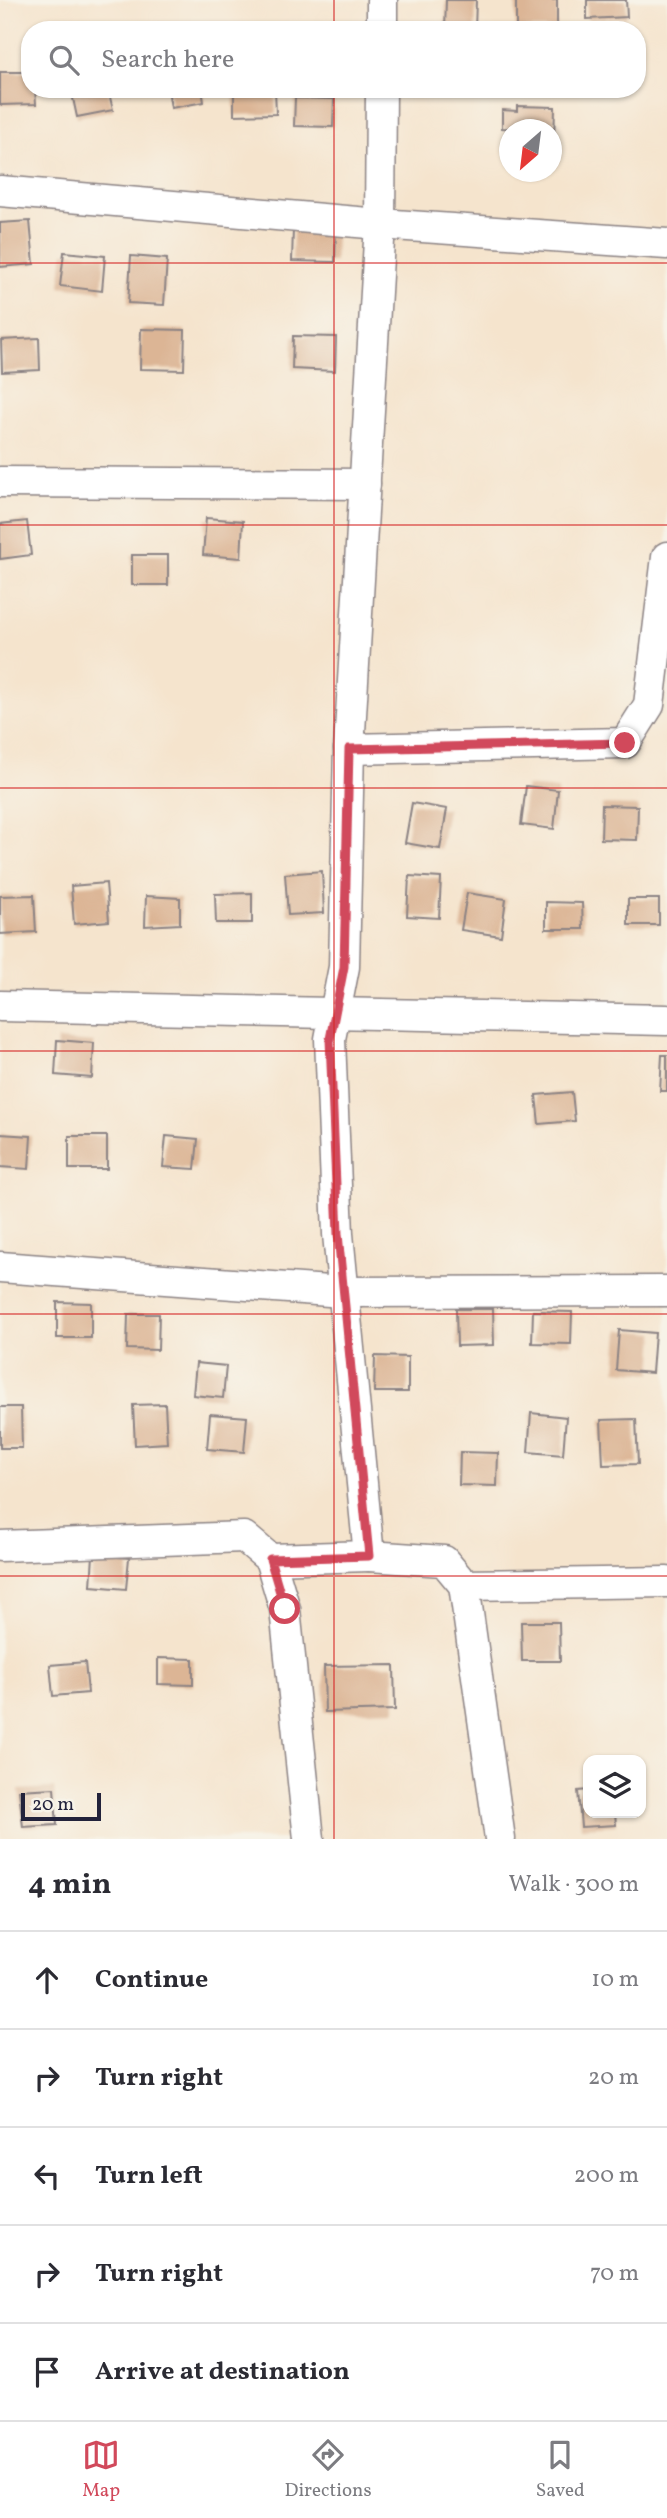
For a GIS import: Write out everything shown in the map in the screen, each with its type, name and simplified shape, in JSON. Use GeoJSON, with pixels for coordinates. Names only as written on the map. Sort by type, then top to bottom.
{"type":"FeatureCollection","features":[{"type":"Feature","properties":{"kind":"street"},"geometry":{"type":"LineString","coordinates":[[382,0],[382,21]]}},
{"type":"Feature","properties":{"kind":"street"},"geometry":{"type":"LineString","coordinates":[[369,1556],[338,1234],[330,1039],[344,967],[349,749],[380,224],[381,98]]}},
{"type":"Feature","properties":{"kind":"street"},"geometry":{"type":"LineString","coordinates":[[0,191],[380,224],[667,244]]}},
{"type":"Feature","properties":{"kind":"street"},"geometry":{"type":"LineString","coordinates":[[0,482],[365,484]]}},
{"type":"Feature","properties":{"kind":"street"},"geometry":{"type":"LineString","coordinates":[[349,749],[625,743],[649,705],[667,557]]}},
{"type":"Feature","properties":{"kind":"street"},"geometry":{"type":"LineString","coordinates":[[0,1006],[667,1020]]}},
{"type":"Feature","properties":{"kind":"street"},"geometry":{"type":"LineString","coordinates":[[0,1267],[343,1292],[667,1291]]}},
{"type":"Feature","properties":{"kind":"street"},"geometry":{"type":"LineString","coordinates":[[0,1546],[244,1537],[270,1559],[285,1609],[309,1839]]}},
{"type":"Feature","properties":{"kind":"street"},"geometry":{"type":"LineString","coordinates":[[270,1559],[369,1556],[444,1561],[464,1585],[500,1839]]}},
{"type":"Feature","properties":{"kind":"street"},"geometry":{"type":"LineString","coordinates":[[464,1585],[667,1582]]}},
{"type":"Feature","properties":{"kind":"building"},"geometry":{"type":"Polygon","coordinates":[[[446,0],[476,0],[475,21],[445,21],[446,0]]]}},
{"type":"Feature","properties":{"kind":"building"},"geometry":{"type":"Polygon","coordinates":[[[516,0],[557,0],[557,21],[516,21],[516,0]]]}},
{"type":"Feature","properties":{"kind":"building"},"geometry":{"type":"Polygon","coordinates":[[[587,0],[626,0],[627,17],[587,19],[587,0]]]}},
{"type":"Feature","properties":{"kind":"building"},"geometry":{"type":"Polygon","coordinates":[[[0,72],[21,72],[21,98],[36,98],[36,104],[0,105],[0,72]]]}},
{"type":"Feature","properties":{"kind":"building"},"geometry":{"type":"Polygon","coordinates":[[[73,98],[110,98],[113,110],[77,117],[73,98]]]}},
{"type":"Feature","properties":{"kind":"building"},"geometry":{"type":"Polygon","coordinates":[[[169,98],[203,98],[204,102],[171,108],[169,98]]]}},
{"type":"Feature","properties":{"kind":"building"},"geometry":{"type":"Polygon","coordinates":[[[234,98],[275,98],[276,114],[234,115],[234,98]]]}},
{"type":"Feature","properties":{"kind":"building"},"geometry":{"type":"Polygon","coordinates":[[[295,98],[334,99],[333,127],[294,126],[295,98]]]}},
{"type":"Feature","properties":{"kind":"building"},"geometry":{"type":"Polygon","coordinates":[[[517,106],[555,107],[555,119],[502,119],[502,110],[517,111],[517,106]]]}},
{"type":"Feature","properties":{"kind":"building"},"geometry":{"type":"Polygon","coordinates":[[[30,221],[34,264],[0,267],[0,223],[30,221]]]}},
{"type":"Feature","properties":{"kind":"building"},"geometry":{"type":"Polygon","coordinates":[[[293,229],[336,230],[335,262],[292,261],[293,229]]]}},
{"type":"Feature","properties":{"kind":"building"},"geometry":{"type":"Polygon","coordinates":[[[64,252],[105,256],[102,291],[60,286],[64,252]]]}},
{"type":"Feature","properties":{"kind":"building"},"geometry":{"type":"Polygon","coordinates":[[[131,256],[167,259],[164,305],[128,303],[131,256]]]}},
{"type":"Feature","properties":{"kind":"building"},"geometry":{"type":"Polygon","coordinates":[[[141,329],[185,330],[184,370],[140,369],[141,329]]]}},
{"type":"Feature","properties":{"kind":"building"},"geometry":{"type":"Polygon","coordinates":[[[293,336],[336,337],[335,371],[292,369],[293,336]]]}},
{"type":"Feature","properties":{"kind":"building"},"geometry":{"type":"Polygon","coordinates":[[[39,338],[40,370],[2,372],[1,340],[39,338]]]}},
{"type":"Feature","properties":{"kind":"building"},"geometry":{"type":"Polygon","coordinates":[[[206,518],[243,521],[241,558],[203,555],[206,518]]]}},
{"type":"Feature","properties":{"kind":"building"},"geometry":{"type":"Polygon","coordinates":[[[27,521],[31,555],[0,559],[0,524],[27,521]]]}},
{"type":"Feature","properties":{"kind":"building"},"geometry":{"type":"Polygon","coordinates":[[[132,555],[168,555],[168,585],[132,585],[132,555]]]}},
{"type":"Feature","properties":{"kind":"building"},"geometry":{"type":"Polygon","coordinates":[[[526,786],[558,790],[554,829],[521,825],[526,786]]]}},
{"type":"Feature","properties":{"kind":"building"},"geometry":{"type":"Polygon","coordinates":[[[412,803],[447,809],[440,849],[405,843],[412,803]]]}},
{"type":"Feature","properties":{"kind":"building"},"geometry":{"type":"Polygon","coordinates":[[[602,805],[638,806],[637,840],[601,839],[602,805]]]}},
{"type":"Feature","properties":{"kind":"building"},"geometry":{"type":"Polygon","coordinates":[[[322,871],[324,913],[288,915],[285,874],[322,871]]]}},
{"type":"Feature","properties":{"kind":"building"},"geometry":{"type":"Polygon","coordinates":[[[409,876],[441,878],[439,918],[407,916],[409,876]]]}},
{"type":"Feature","properties":{"kind":"building"},"geometry":{"type":"Polygon","coordinates":[[[106,883],[109,921],[74,924],[71,886],[106,883]]]}},
{"type":"Feature","properties":{"kind":"building"},"geometry":{"type":"Polygon","coordinates":[[[252,893],[252,923],[216,923],[215,894],[252,893]]]}},
{"type":"Feature","properties":{"kind":"building"},"geometry":{"type":"Polygon","coordinates":[[[467,893],[506,899],[501,936],[461,930],[467,893]]]}},
{"type":"Feature","properties":{"kind":"building"},"geometry":{"type":"Polygon","coordinates":[[[34,895],[36,932],[0,934],[0,896],[34,895]]]}},
{"type":"Feature","properties":{"kind":"building"},"geometry":{"type":"Polygon","coordinates":[[[146,896],[180,898],[180,924],[145,926],[146,896]]]}},
{"type":"Feature","properties":{"kind":"building"},"geometry":{"type":"Polygon","coordinates":[[[628,899],[659,899],[659,925],[628,925],[628,899]]]}},
{"type":"Feature","properties":{"kind":"building"},"geometry":{"type":"Polygon","coordinates":[[[546,902],[582,903],[583,929],[546,929],[546,902]]]}},
{"type":"Feature","properties":{"kind":"building"},"geometry":{"type":"Polygon","coordinates":[[[57,1040],[94,1043],[92,1078],[55,1075],[57,1040]]]}},
{"type":"Feature","properties":{"kind":"building"},"geometry":{"type":"Polygon","coordinates":[[[662,1055],[667,1055],[667,1091],[660,1091],[662,1055]]]}},
{"type":"Feature","properties":{"kind":"building"},"geometry":{"type":"Polygon","coordinates":[[[572,1092],[575,1121],[539,1124],[536,1095],[572,1092]]]}},
{"type":"Feature","properties":{"kind":"building"},"geometry":{"type":"Polygon","coordinates":[[[0,1134],[31,1136],[29,1169],[0,1167],[0,1134]]]}},
{"type":"Feature","properties":{"kind":"building"},"geometry":{"type":"Polygon","coordinates":[[[69,1136],[107,1136],[107,1169],[69,1169],[69,1136]]]}},
{"type":"Feature","properties":{"kind":"building"},"geometry":{"type":"Polygon","coordinates":[[[166,1136],[198,1139],[195,1169],[163,1167],[166,1136]]]}},
{"type":"Feature","properties":{"kind":"building"},"geometry":{"type":"Polygon","coordinates":[[[57,1302],[91,1303],[91,1338],[57,1338],[57,1302]]]}},
{"type":"Feature","properties":{"kind":"building"},"geometry":{"type":"Polygon","coordinates":[[[456,1309],[493,1309],[494,1345],[457,1346],[456,1309]]]}},
{"type":"Feature","properties":{"kind":"building"},"geometry":{"type":"Polygon","coordinates":[[[533,1311],[572,1312],[571,1344],[532,1343],[533,1311]]]}},
{"type":"Feature","properties":{"kind":"building"},"geometry":{"type":"Polygon","coordinates":[[[128,1314],[159,1314],[158,1350],[127,1349],[128,1314]]]}},
{"type":"Feature","properties":{"kind":"building"},"geometry":{"type":"Polygon","coordinates":[[[619,1330],[655,1333],[652,1373],[616,1370],[619,1330]]]}},
{"type":"Feature","properties":{"kind":"building"},"geometry":{"type":"Polygon","coordinates":[[[375,1356],[408,1357],[408,1392],[374,1392],[375,1356]]]}},
{"type":"Feature","properties":{"kind":"building"},"geometry":{"type":"Polygon","coordinates":[[[196,1363],[226,1366],[223,1398],[193,1395],[196,1363]]]}},
{"type":"Feature","properties":{"kind":"building"},"geometry":{"type":"Polygon","coordinates":[[[165,1404],[167,1443],[135,1445],[133,1405],[165,1404]]]}},
{"type":"Feature","properties":{"kind":"building"},"geometry":{"type":"Polygon","coordinates":[[[0,1407],[21,1407],[22,1448],[0,1448],[0,1407]]]}},
{"type":"Feature","properties":{"kind":"building"},"geometry":{"type":"Polygon","coordinates":[[[531,1413],[566,1417],[563,1455],[528,1452],[531,1413]]]}},
{"type":"Feature","properties":{"kind":"building"},"geometry":{"type":"Polygon","coordinates":[[[210,1414],[247,1417],[244,1452],[207,1449],[210,1414]]]}},
{"type":"Feature","properties":{"kind":"building"},"geometry":{"type":"Polygon","coordinates":[[[636,1419],[638,1464],[603,1465],[601,1420],[636,1419]]]}},
{"type":"Feature","properties":{"kind":"building"},"geometry":{"type":"Polygon","coordinates":[[[460,1452],[498,1453],[497,1486],[459,1485],[460,1452]]]}},
{"type":"Feature","properties":{"kind":"building"},"geometry":{"type":"Polygon","coordinates":[[[93,1555],[129,1558],[126,1589],[91,1586],[93,1555]]]}},
{"type":"Feature","properties":{"kind":"building"},"geometry":{"type":"Polygon","coordinates":[[[521,1622],[559,1622],[560,1661],[522,1661],[521,1622]]]}},
{"type":"Feature","properties":{"kind":"building"},"geometry":{"type":"Polygon","coordinates":[[[158,1658],[193,1659],[193,1685],[158,1684],[158,1658]]]}},
{"type":"Feature","properties":{"kind":"building"},"geometry":{"type":"Polygon","coordinates":[[[85,1662],[88,1693],[53,1696],[50,1665],[85,1662]]]}},
{"type":"Feature","properties":{"kind":"building"},"geometry":{"type":"Polygon","coordinates":[[[394,1665],[395,1710],[325,1712],[324,1666],[394,1665]]]}},
{"type":"Feature","properties":{"kind":"building"},"geometry":{"type":"Polygon","coordinates":[[[54,1788],[57,1825],[23,1827],[19,1790],[54,1788]]]}},
{"type":"Feature","properties":{"kind":"building"},"geometry":{"type":"Polygon","coordinates":[[[583,1790],[583,1818],[615,1818],[616,1825],[581,1827],[578,1791],[583,1790]]]}},
{"type":"Feature","properties":{"kind":"route"},"geometry":{"type":"LineString","coordinates":[[285,1609],[270,1559],[369,1556],[338,1234],[330,1039],[344,967],[349,749],[625,743]]}}]}
